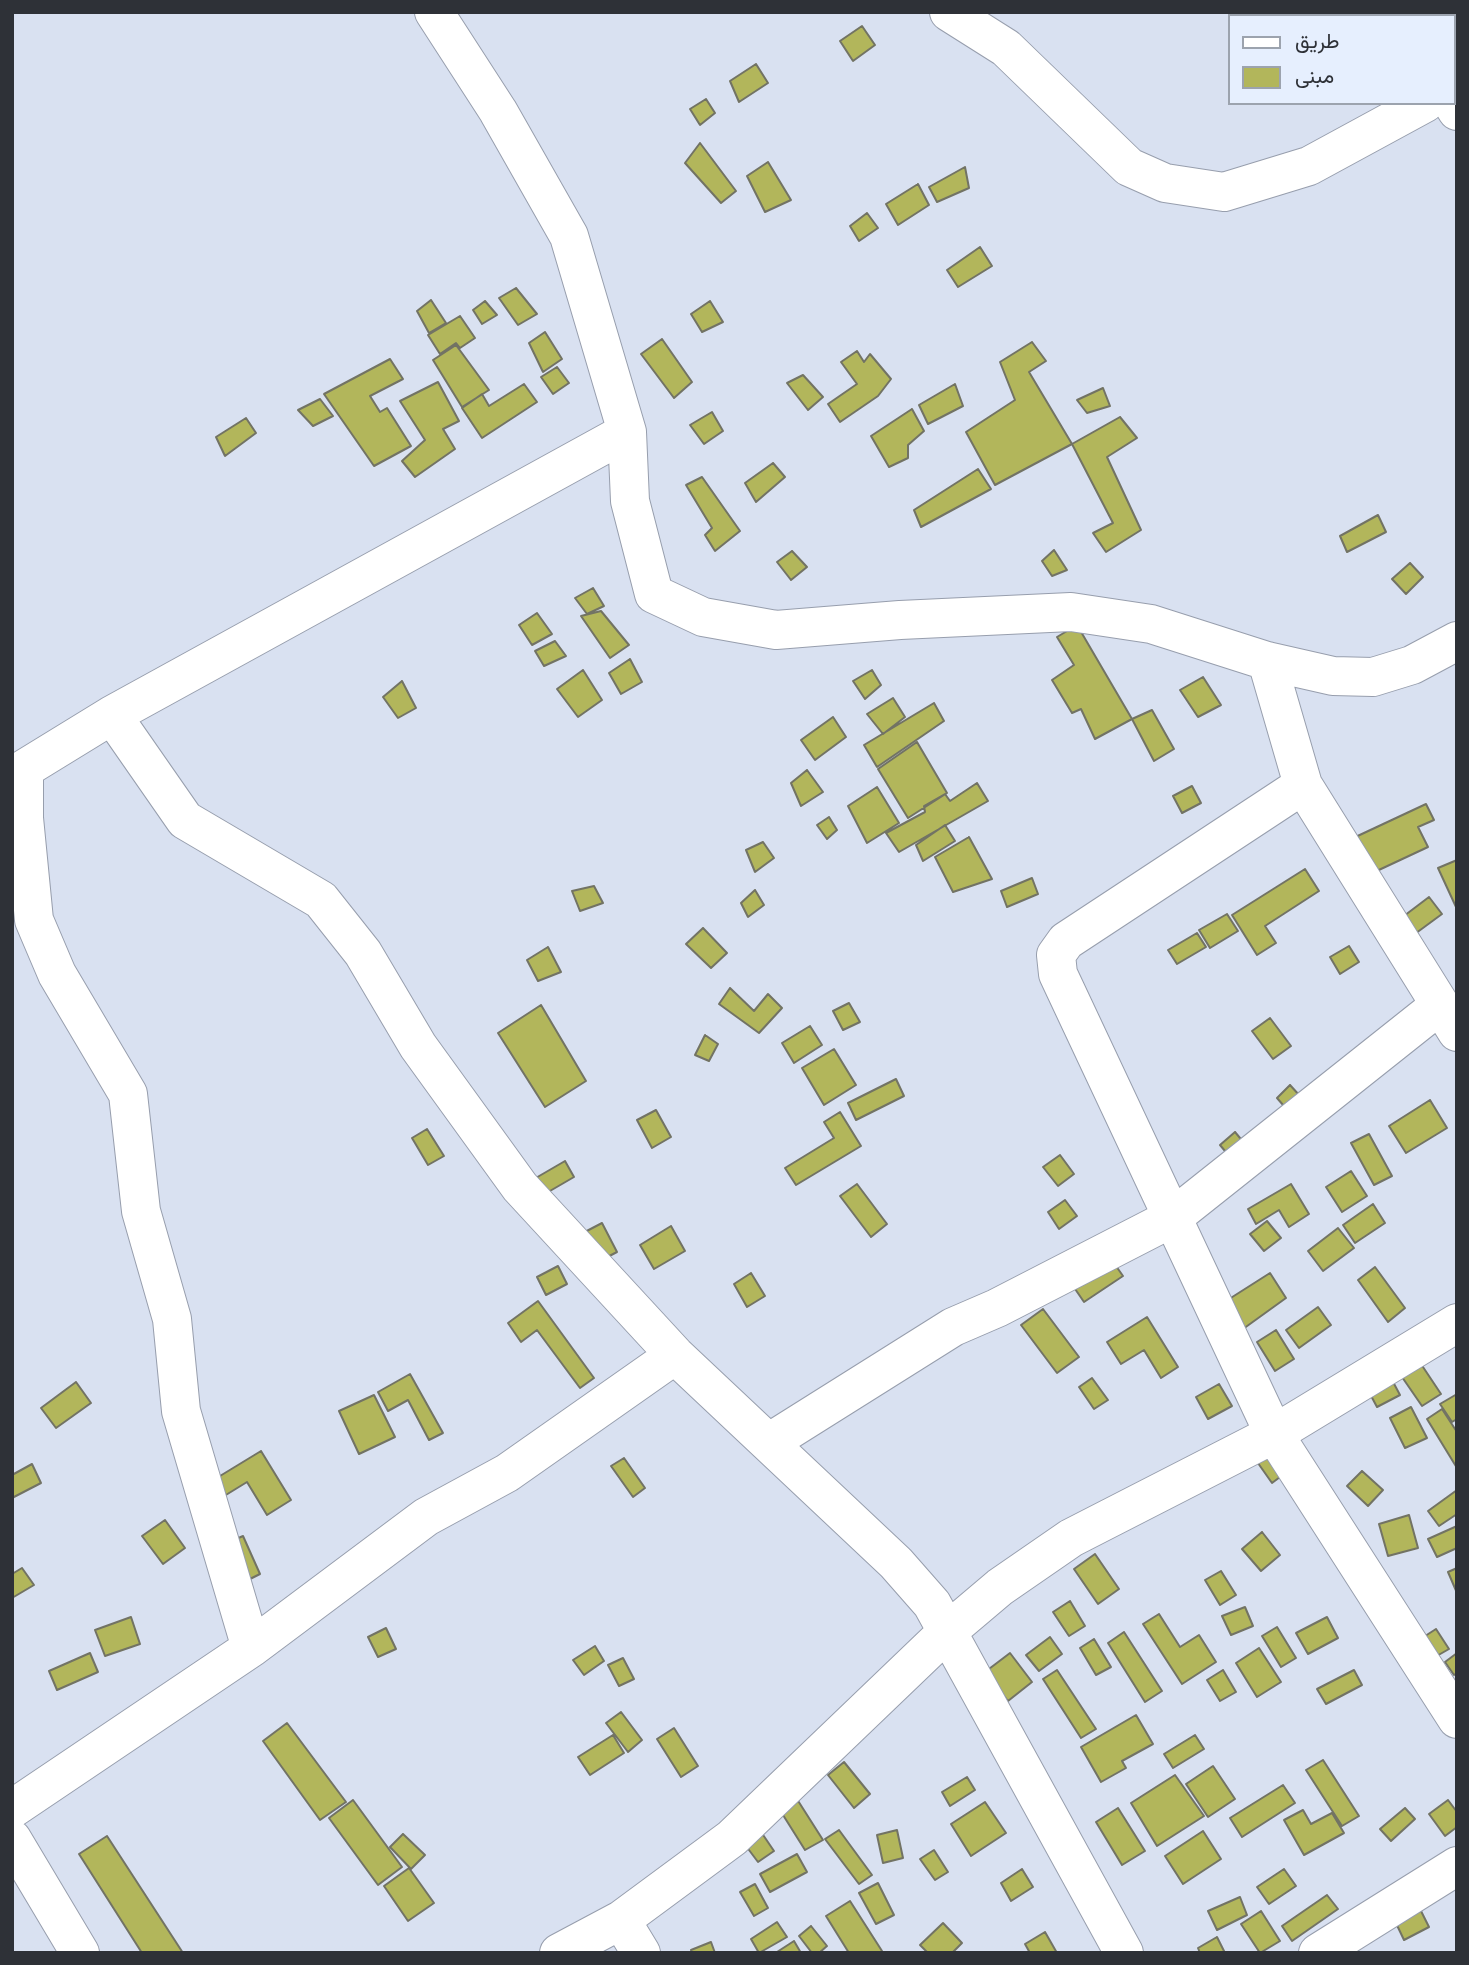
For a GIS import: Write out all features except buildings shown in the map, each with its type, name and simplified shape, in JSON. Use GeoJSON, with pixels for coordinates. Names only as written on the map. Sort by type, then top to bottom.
{"type":"FeatureCollection","features":[{"type":"Feature","properties":{"kind":"street"},"geometry":{"type":"LineString","coordinates":[[434,12],[498,111],[569,236],[627,432],[630,501],[654,594],[703,617],[776,630],[900,620],[1072,612],[1152,624],[1267,661],[1334,676],[1373,677],[1412,665],[1457,641]]}},
{"type":"Feature","properties":{"kind":"street"},"geometry":{"type":"LineString","coordinates":[[949,12],[1006,48],[1129,167],[1165,183],[1224,192],[1309,166],[1421,105]]}},
{"type":"Feature","properties":{"kind":"street"},"geometry":{"type":"LineString","coordinates":[[251,1648],[181,1411],[172,1319],[141,1211],[128,1094],[57,974],[34,920],[24,818],[24,769],[112,715],[627,432]]}},
{"type":"Feature","properties":{"kind":"street"},"geometry":{"type":"LineString","coordinates":[[771,1442],[953,1327],[998,1308],[1172,1218],[1448,1019],[1303,785],[1267,661]]}},
{"type":"Feature","properties":{"kind":"street"},"geometry":{"type":"LineString","coordinates":[[112,715],[185,820],[321,900],[363,953],[418,1046],[520,1186],[675,1354],[897,1563],[932,1604],[1124,1953]]}},
{"type":"Feature","properties":{"kind":"street"},"geometry":{"type":"LineString","coordinates":[[1303,785],[1066,941],[1056,955],[1058,974],[1274,1434],[1457,1719]]}},
{"type":"Feature","properties":{"kind":"street"},"geometry":{"type":"LineString","coordinates":[[559,1953],[621,1920],[732,1838],[948,1631],[1000,1587],[1070,1538],[1274,1434],[1457,1323]]}},
{"type":"Feature","properties":{"kind":"street"},"geometry":{"type":"LineString","coordinates":[[12,1809],[251,1648],[426,1517],[507,1472],[675,1354]]}},
{"type":"Feature","properties":{"kind":"street"},"geometry":{"type":"LineString","coordinates":[[12,1839],[80,1953]]}},
{"type":"Feature","properties":{"kind":"street"},"geometry":{"type":"LineString","coordinates":[[1318,1953],[1457,1866]]}},
{"type":"Feature","properties":{"kind":"street"},"geometry":{"type":"LineString","coordinates":[[621,1920],[641,1953]]}}]}
